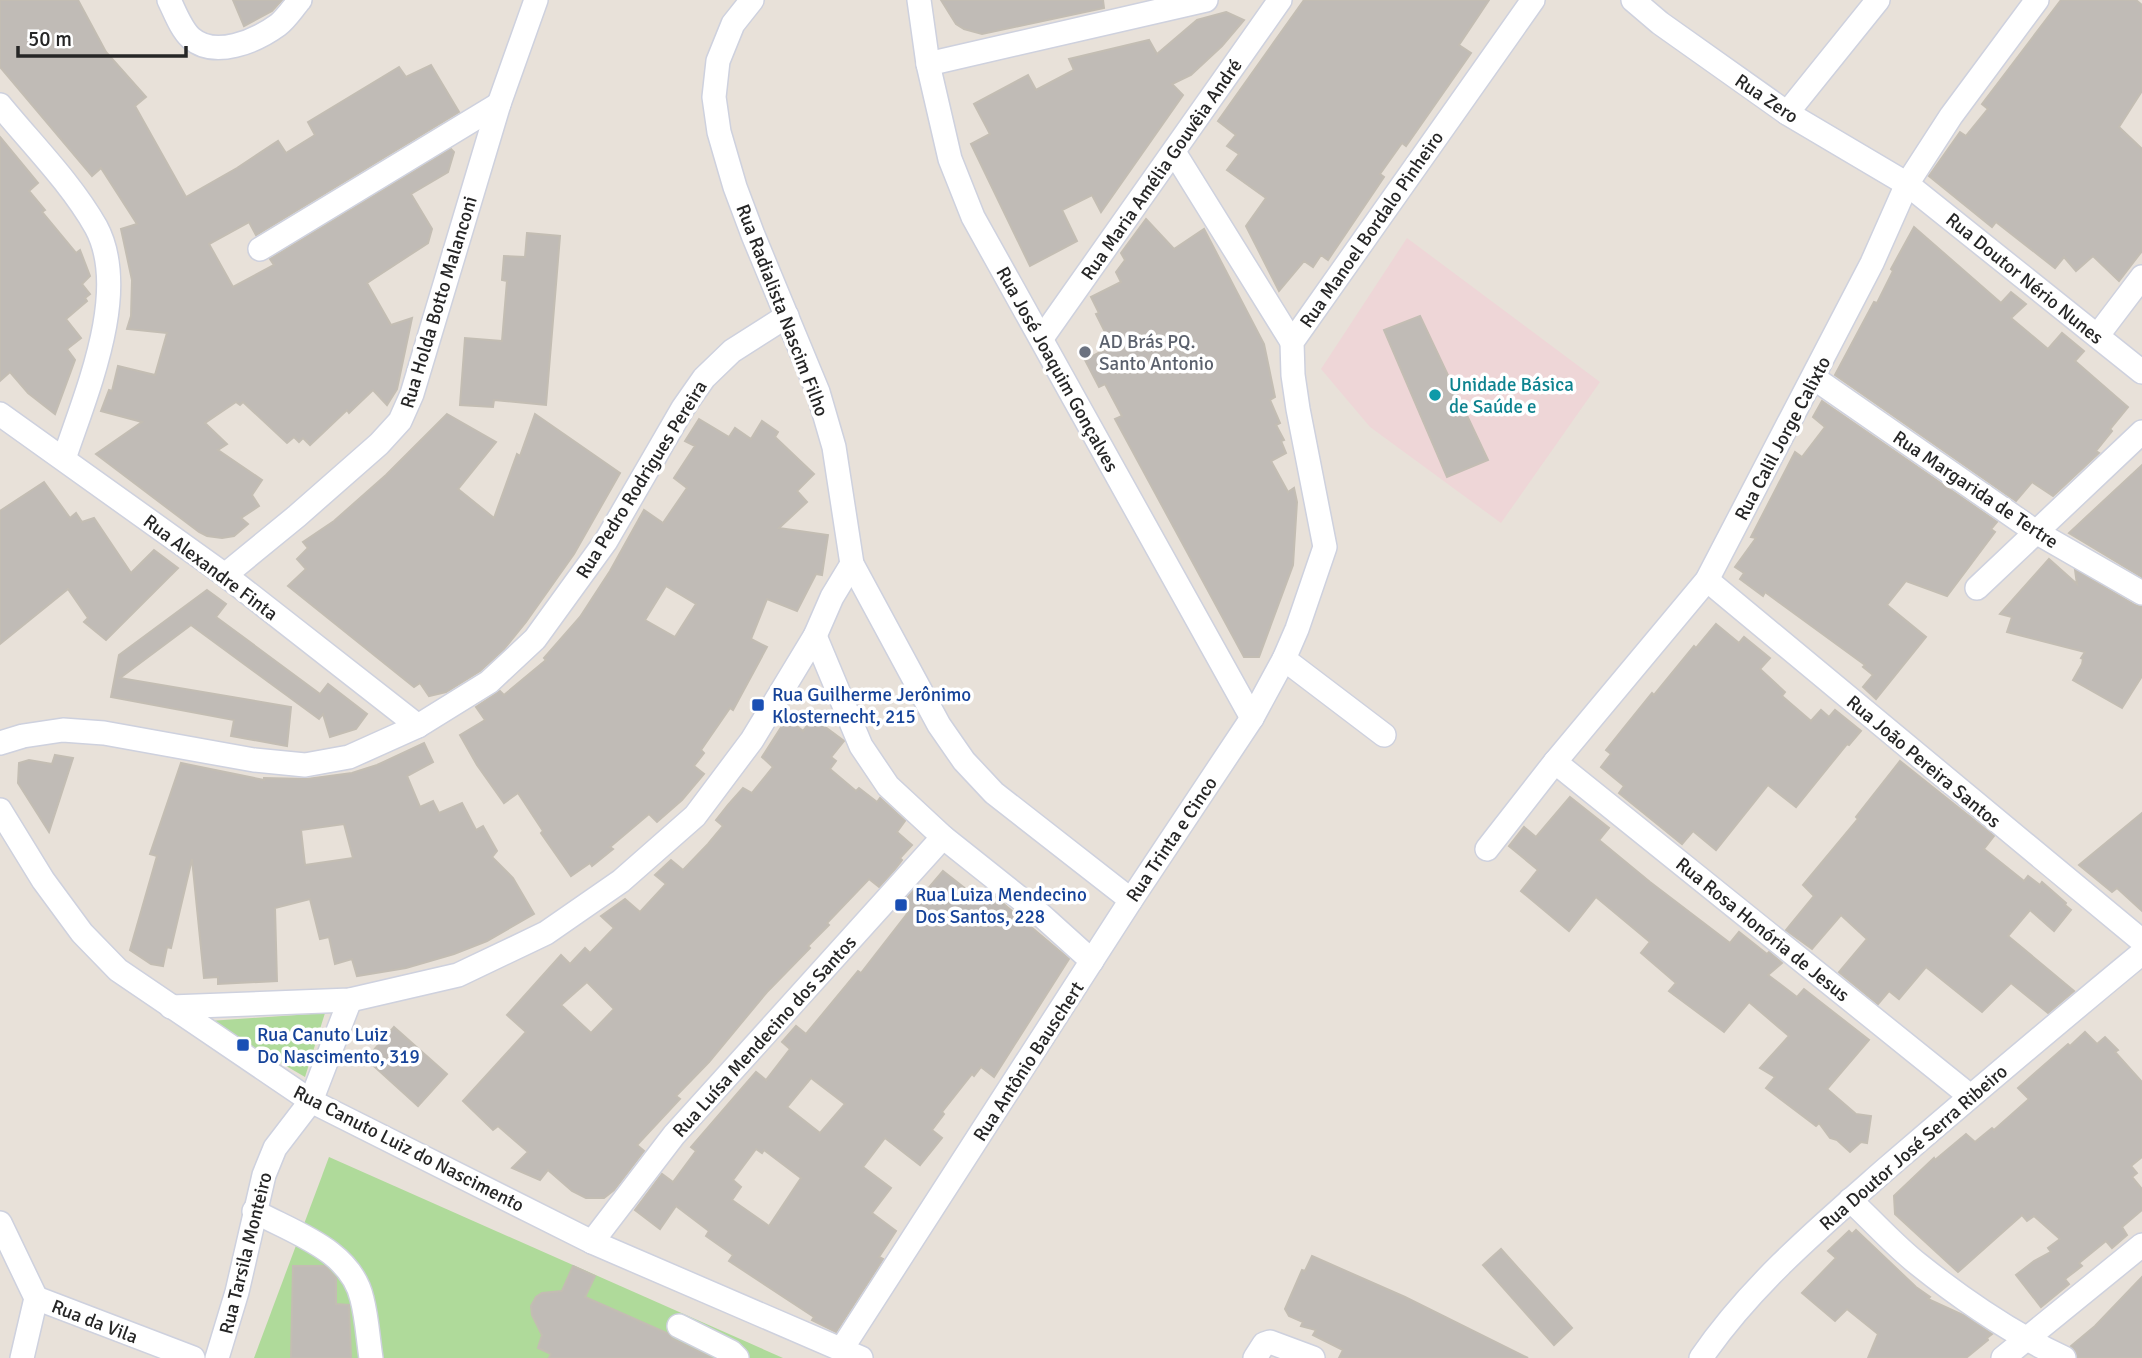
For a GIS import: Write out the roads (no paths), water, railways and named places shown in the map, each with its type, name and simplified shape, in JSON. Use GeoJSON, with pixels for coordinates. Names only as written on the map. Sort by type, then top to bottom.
{"type":"FeatureCollection","features":[{"type":"Feature","properties":{"kind":"street"},"geometry":{"type":"LineString","coordinates":[[169,0],[189,37],[201,46],[224,48],[249,41],[279,24],[300,0]]}},
{"type":"Feature","properties":{"kind":"street","name":"Rua Holda Botto Malanconi"},"geometry":{"type":"LineString","coordinates":[[225,575],[379,444],[400,421],[412,394],[499,104],[536,0]]}},
{"type":"Feature","properties":{"kind":"street","name":"Rua Radialista Nascim Filho"},"geometry":{"type":"LineString","coordinates":[[752,0],[733,24],[718,61],[714,97],[719,132],[735,187],[818,392],[834,447],[852,564],[939,725],[964,761],[994,793],[1131,900]]}},
{"type":"Feature","properties":{"kind":"street","name":"Rua José Joaquim Gonçalves"},"geometry":{"type":"LineString","coordinates":[[919,0],[928,64],[950,159],[973,216],[1252,718]]}},
{"type":"Feature","properties":{"kind":"street"},"geometry":{"type":"LineString","coordinates":[[928,64],[1206,0]]}},
{"type":"Feature","properties":{"kind":"street","name":"Rua Maria Amélia Gouvêia André"},"geometry":{"type":"LineString","coordinates":[[1042,338],[1280,0]]}},
{"type":"Feature","properties":{"kind":"street","name":"Rua Manoel Bordalo Pinheiro"},"geometry":{"type":"LineString","coordinates":[[1252,718],[1297,629],[1325,547],[1298,409],[1292,342],[1533,0]]}},
{"type":"Feature","properties":{"kind":"street","name":"Rua Zero"},"geometry":{"type":"LineString","coordinates":[[1633,0],[1660,23],[1787,113],[1908,184]]}},
{"type":"Feature","properties":{"kind":"street"},"geometry":{"type":"LineString","coordinates":[[1787,113],[1878,0]]}},
{"type":"Feature","properties":{"kind":"street","name":"Rua Calil Jorge Calixto"},"geometry":{"type":"LineString","coordinates":[[1487,849],[1555,762],[1706,580],[1814,379],[1908,184],[1951,116],[2037,0]]}},
{"type":"Feature","properties":{"kind":"street"},"geometry":{"type":"LineString","coordinates":[[260,249],[499,104]]}},
{"type":"Feature","properties":{"kind":"street"},"geometry":{"type":"LineString","coordinates":[[0,105],[68,188],[96,228],[108,264],[107,304],[97,360],[64,459]]}},
{"type":"Feature","properties":{"kind":"street"},"geometry":{"type":"LineString","coordinates":[[1174,152],[1292,342]]}},
{"type":"Feature","properties":{"kind":"street","name":"Rua Doutor Nério Nunes"},"geometry":{"type":"LineString","coordinates":[[1908,184],[2142,372]]}},
{"type":"Feature","properties":{"kind":"street"},"geometry":{"type":"LineString","coordinates":[[2098,335],[2142,277]]}},
{"type":"Feature","properties":{"kind":"street","name":"Rua Pedro Rodrigues Pereira"},"geometry":{"type":"LineString","coordinates":[[0,744],[23,736],[63,730],[104,733],[254,760],[305,765],[349,757],[418,726],[489,682],[535,639],[606,541],[683,408],[704,377],[732,351],[787,316]]}},
{"type":"Feature","properties":{"kind":"street","name":"Rua Margarida de Tertre"},"geometry":{"type":"LineString","coordinates":[[1814,379],[2036,532],[2142,593]]}},
{"type":"Feature","properties":{"kind":"street","name":"Rua Alexandre Finta"},"geometry":{"type":"LineString","coordinates":[[0,414],[225,575],[418,726]]}},
{"type":"Feature","properties":{"kind":"street"},"geometry":{"type":"LineString","coordinates":[[1977,588],[2142,432]]}},
{"type":"Feature","properties":{"kind":"street"},"geometry":{"type":"LineString","coordinates":[[171,1007],[350,1000],[458,975],[546,933],[621,881],[695,816],[752,740],[815,636],[832,597],[852,564]]}},
{"type":"Feature","properties":{"kind":"street","name":"Rua João Pereira Santos"},"geometry":{"type":"LineString","coordinates":[[1706,580],[2142,941]]}},
{"type":"Feature","properties":{"kind":"street","name":"Rua Antônio Bauschert"},"geometry":{"type":"LineString","coordinates":[[815,636],[861,746],[888,786],[943,837],[1041,915],[1091,961],[851,1354]]}},
{"type":"Feature","properties":{"kind":"street"},"geometry":{"type":"LineString","coordinates":[[1284,659],[1384,735]]}},
{"type":"Feature","properties":{"kind":"street","name":"Rua Trinta e Cinco"},"geometry":{"type":"LineString","coordinates":[[1091,961],[1252,718]]}},
{"type":"Feature","properties":{"kind":"street","name":"Rua Rosa Honória de Jesus"},"geometry":{"type":"LineString","coordinates":[[1555,762],[1970,1096]]}},
{"type":"Feature","properties":{"kind":"street","name":"Rua Canuto Luiz do Nascimento"},"geometry":{"type":"LineString","coordinates":[[0,810],[43,880],[82,933],[118,970],[311,1101],[592,1242],[851,1354]]}},
{"type":"Feature","properties":{"kind":"street","name":"Rua Luísa Mendecino dos Santos"},"geometry":{"type":"LineString","coordinates":[[592,1242],[674,1135],[943,837]]}},
{"type":"Feature","properties":{"kind":"street","name":"Rua Doutor José Serra Ribeiro"},"geometry":{"type":"LineString","coordinates":[[1701,1358],[1726,1321],[1764,1280],[1850,1200],[2142,953]]}},
{"type":"Feature","properties":{"kind":"street","name":"Rua Tarsila Monteiro"},"geometry":{"type":"LineString","coordinates":[[217,1358],[237,1292],[264,1175],[275,1147],[311,1101],[350,1000]]}},
{"type":"Feature","properties":{"kind":"street"},"geometry":{"type":"LineString","coordinates":[[1850,1200],[1916,1263],[2025,1340],[2064,1358]]}},
{"type":"Feature","properties":{"kind":"street"},"geometry":{"type":"LineString","coordinates":[[254,1211],[334,1254],[351,1272],[362,1298],[371,1358]]}},
{"type":"Feature","properties":{"kind":"street"},"geometry":{"type":"LineString","coordinates":[[0,1223],[36,1298],[22,1358]]}},
{"type":"Feature","properties":{"kind":"street"},"geometry":{"type":"LineString","coordinates":[[2003,1358],[2142,1245]]}},
{"type":"Feature","properties":{"kind":"street","name":"Rua da Vila"},"geometry":{"type":"LineString","coordinates":[[36,1298],[193,1358]]}},
{"type":"Feature","properties":{"kind":"street"},"geometry":{"type":"LineString","coordinates":[[679,1326],[731,1352],[737,1358]]}},
{"type":"Feature","properties":{"kind":"street"},"geometry":{"type":"LineString","coordinates":[[1255,1358],[1264,1344],[1270,1342],[1313,1358]]}},
{"type":"Feature","properties":{"kind":"place","name":"AD Brás PQ. Santo Antonio"},"geometry":{"type":"Point","coordinates":[1085,352]}},
{"type":"Feature","properties":{"kind":"place","name":"Unidade Básica de Saúde e"},"geometry":{"type":"Point","coordinates":[1435,395]}},
{"type":"Feature","properties":{"kind":"place","name":"Rua Guilherme Jerônimo Klosternecht, 215"},"geometry":{"type":"Point","coordinates":[758,705]}},
{"type":"Feature","properties":{"kind":"place","name":"Rua Luiza Mendecino Dos Santos, 228"},"geometry":{"type":"Point","coordinates":[901,905]}},
{"type":"Feature","properties":{"kind":"place","name":"Rua Canuto Luiz Do Nascimento, 319"},"geometry":{"type":"Point","coordinates":[243,1045]}}]}
